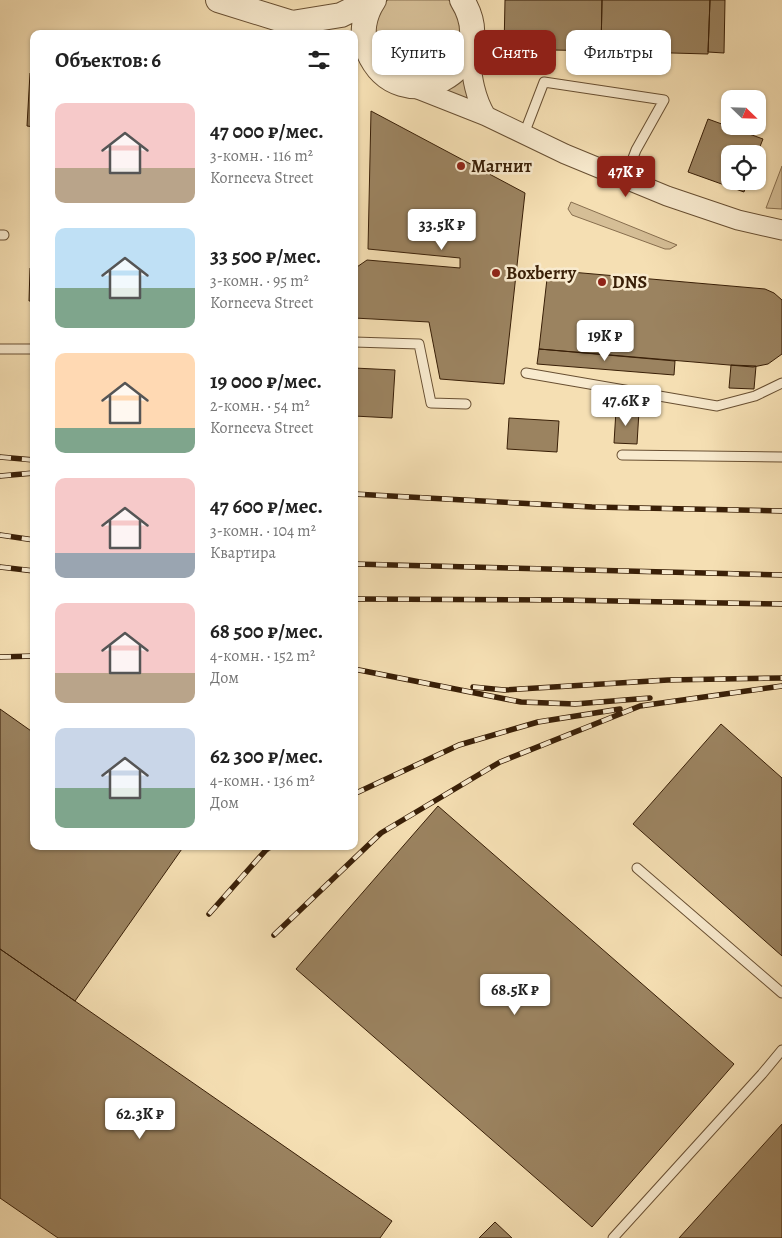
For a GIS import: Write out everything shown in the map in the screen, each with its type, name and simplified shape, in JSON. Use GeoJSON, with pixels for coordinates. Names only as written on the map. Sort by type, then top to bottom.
{"type":"FeatureCollection","features":[{"type":"Feature","properties":{"kind":"street"},"geometry":{"type":"LineString","coordinates":[[218,0],[301,29],[341,15],[372,0]]}},
{"type":"Feature","properties":{"kind":"street"},"geometry":{"type":"LineString","coordinates":[[372,0],[366,17],[364,32],[366,46],[372,60]]}},
{"type":"Feature","properties":{"kind":"street"},"geometry":{"type":"LineString","coordinates":[[410,86],[436,83],[448,78],[458,69],[468,52],[472,38],[472,23],[465,3]]}},
{"type":"Feature","properties":{"kind":"street"},"geometry":{"type":"LineString","coordinates":[[468,52],[478,103],[486,116]]}},
{"type":"Feature","properties":{"kind":"street"},"geometry":{"type":"LineString","coordinates":[[358,59],[372,67]]}},
{"type":"Feature","properties":{"kind":"street"},"geometry":{"type":"LineString","coordinates":[[385,75],[394,81],[486,116],[625,179],[706,210],[753,224],[782,230]]}},
{"type":"Feature","properties":{"kind":"lane"},"geometry":{"type":"LineString","coordinates":[[524,134],[544,82],[664,100],[636,150],[625,179]]}},
{"type":"Feature","properties":{"kind":"lane"},"geometry":{"type":"LineString","coordinates":[[358,342],[420,344],[431,403],[466,404]]}},
{"type":"Feature","properties":{"kind":"lane"},"geometry":{"type":"LineString","coordinates":[[0,349],[30,349]]}},
{"type":"Feature","properties":{"kind":"lane"},"geometry":{"type":"LineString","coordinates":[[526,373],[717,406],[755,396],[782,383]]}},
{"type":"Feature","properties":{"kind":"lane"},"geometry":{"type":"LineString","coordinates":[[622,455],[782,457]]}},
{"type":"Feature","properties":{"kind":"lane"},"geometry":{"type":"LineString","coordinates":[[637,868],[782,993]]}},
{"type":"Feature","properties":{"kind":"lane"},"geometry":{"type":"LineString","coordinates":[[613,1238],[782,1050]]}},
{"type":"Feature","properties":{"kind":"shaded area"},"geometry":{"type":"Polygon","coordinates":[[[388,0],[448,0],[451,2],[462,24],[461,30],[375,30],[374,26],[384,4],[388,0]]]}},
{"type":"Feature","properties":{"kind":"shaded area"},"geometry":{"type":"Polygon","coordinates":[[[464,71],[469,102],[444,90],[460,75],[464,75],[464,71]]]}},
{"type":"Feature","properties":{"kind":"shaded area"},"geometry":{"type":"Polygon","coordinates":[[[782,166],[782,209],[766,208],[782,166]]]}},
{"type":"Feature","properties":{"kind":"shaded area"},"geometry":{"type":"Polygon","coordinates":[[[571,202],[677,245],[670,249],[665,249],[572,215],[568,209],[571,202]]]}},
{"type":"Feature","properties":{"kind":"building"},"geometry":{"type":"Polygon","coordinates":[[[505,0],[602,0],[601,30],[566,30],[566,50],[556,50],[556,30],[504,30],[505,0]]]}},
{"type":"Feature","properties":{"kind":"building"},"geometry":{"type":"Polygon","coordinates":[[[602,0],[710,0],[708,54],[671,53],[671,30],[601,30],[602,0]]]}},
{"type":"Feature","properties":{"kind":"building"},"geometry":{"type":"Polygon","coordinates":[[[710,0],[725,0],[724,53],[708,52],[710,0]]]}},
{"type":"Feature","properties":{"kind":"building"},"geometry":{"type":"Polygon","coordinates":[[[30,73],[30,126],[27,126],[30,73]]]}},
{"type":"Feature","properties":{"kind":"building"},"geometry":{"type":"Polygon","coordinates":[[[371,111],[525,193],[504,384],[440,379],[429,322],[358,318],[358,266],[367,260],[460,268],[460,258],[368,249],[371,111]]]}},
{"type":"Feature","properties":{"kind":"building"},"geometry":{"type":"Polygon","coordinates":[[[708,119],[721,124],[721,135],[752,135],[763,139],[761,145],[721,145],[721,184],[688,172],[708,119]]]}},
{"type":"Feature","properties":{"kind":"building"},"geometry":{"type":"Polygon","coordinates":[[[30,268],[30,301],[29,301],[30,268]]]}},
{"type":"Feature","properties":{"kind":"building"},"geometry":{"type":"Polygon","coordinates":[[[548,270],[765,289],[774,293],[782,300],[782,354],[768,364],[753,367],[539,349],[548,270]]]}},
{"type":"Feature","properties":{"kind":"building"},"geometry":{"type":"Polygon","coordinates":[[[539,349],[675,361],[674,375],[537,364],[539,349]]]}},
{"type":"Feature","properties":{"kind":"building"},"geometry":{"type":"Polygon","coordinates":[[[731,365],[756,366],[754,389],[729,388],[731,365]]]}},
{"type":"Feature","properties":{"kind":"building"},"geometry":{"type":"Polygon","coordinates":[[[358,368],[395,370],[392,418],[358,416],[358,368]]]}},
{"type":"Feature","properties":{"kind":"building"},"geometry":{"type":"Polygon","coordinates":[[[616,410],[639,411],[637,444],[614,443],[616,410]]]}},
{"type":"Feature","properties":{"kind":"building"},"geometry":{"type":"Polygon","coordinates":[[[509,418],[559,421],[557,452],[507,449],[509,418]]]}},
{"type":"Feature","properties":{"kind":"building"},"geometry":{"type":"Polygon","coordinates":[[[0,709],[30,730],[30,850],[181,850],[75,1001],[0,949],[0,709]]]}},
{"type":"Feature","properties":{"kind":"building"},"geometry":{"type":"Polygon","coordinates":[[[721,724],[782,778],[782,956],[633,824],[721,724]]]}},
{"type":"Feature","properties":{"kind":"building"},"geometry":{"type":"Polygon","coordinates":[[[438,806],[734,1064],[592,1227],[296,969],[438,806]]]}},
{"type":"Feature","properties":{"kind":"building"},"geometry":{"type":"Polygon","coordinates":[[[0,949],[392,1221],[380,1238],[58,1238],[0,1198],[0,949]]]}},
{"type":"Feature","properties":{"kind":"building"},"geometry":{"type":"Polygon","coordinates":[[[782,1124],[782,1238],[679,1238],[782,1124]]]}},
{"type":"Feature","properties":{"kind":"building"},"geometry":{"type":"Polygon","coordinates":[[[495,1222],[512,1238],[479,1238],[495,1222]]]}},
{"type":"Feature","properties":{"kind":"railway"},"geometry":{"type":"LineString","coordinates":[[0,457],[30,460]]}},
{"type":"Feature","properties":{"kind":"railway"},"geometry":{"type":"LineString","coordinates":[[0,476],[30,473]]}},
{"type":"Feature","properties":{"kind":"railway"},"geometry":{"type":"LineString","coordinates":[[358,494],[592,507],[782,511]]}},
{"type":"Feature","properties":{"kind":"railway"},"geometry":{"type":"LineString","coordinates":[[0,535],[30,539]]}},
{"type":"Feature","properties":{"kind":"railway"},"geometry":{"type":"LineString","coordinates":[[358,564],[782,575]]}},
{"type":"Feature","properties":{"kind":"railway"},"geometry":{"type":"LineString","coordinates":[[0,567],[30,571]]}},
{"type":"Feature","properties":{"kind":"railway"},"geometry":{"type":"LineString","coordinates":[[358,599],[782,604]]}},
{"type":"Feature","properties":{"kind":"railway"},"geometry":{"type":"LineString","coordinates":[[0,657],[30,656]]}},
{"type":"Feature","properties":{"kind":"railway"},"geometry":{"type":"LineString","coordinates":[[358,670],[521,702],[575,704],[650,698]]}},
{"type":"Feature","properties":{"kind":"railway"},"geometry":{"type":"LineString","coordinates":[[473,687],[504,690],[668,680],[782,678]]}},
{"type":"Feature","properties":{"kind":"railway"},"geometry":{"type":"LineString","coordinates":[[274,935],[381,833],[500,762],[640,706],[782,686]]}},
{"type":"Feature","properties":{"kind":"railway"},"geometry":{"type":"LineString","coordinates":[[358,792],[459,745],[538,722],[620,709]]}},
{"type":"Feature","properties":{"kind":"railway"},"geometry":{"type":"LineString","coordinates":[[209,914],[266,850]]}},
{"type":"Feature","properties":{"kind":"place","name":"Магнит"},"geometry":{"type":"Point","coordinates":[461,166]}},
{"type":"Feature","properties":{"kind":"place","name":"Boxberry"},"geometry":{"type":"Point","coordinates":[496,273]}},
{"type":"Feature","properties":{"kind":"place","name":"DNS"},"geometry":{"type":"Point","coordinates":[602,282]}}]}
